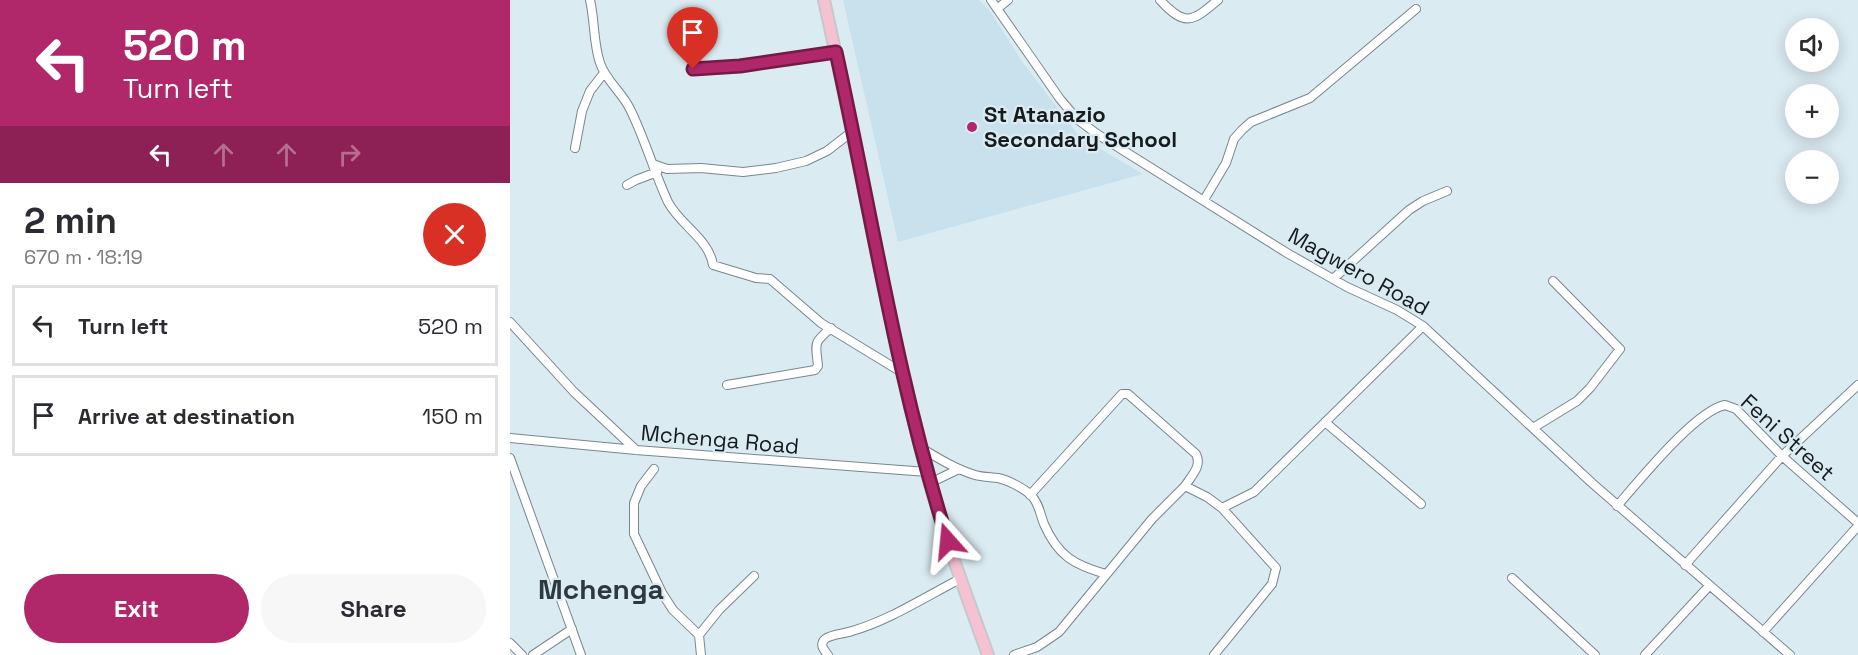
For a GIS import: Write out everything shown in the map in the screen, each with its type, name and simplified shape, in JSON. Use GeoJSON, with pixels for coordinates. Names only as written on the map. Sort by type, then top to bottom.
{"type":"FeatureCollection","features":[{"type":"Feature","properties":{"kind":"highway"},"geometry":{"type":"LineString","coordinates":[[824,0],[903,373],[927,472],[960,579],[988,655]]}},
{"type":"Feature","properties":{"kind":"street"},"geometry":{"type":"LineString","coordinates":[[590,0],[593,37],[604,73],[630,107],[669,203],[708,252],[713,265],[756,278],[770,279],[806,312],[903,373]]}},
{"type":"Feature","properties":{"kind":"street","name":"Magwero Road"},"geometry":{"type":"LineString","coordinates":[[991,0],[1060,99],[1077,119],[1097,134],[1287,253],[1333,279],[1397,310],[1423,326],[1617,506],[1790,655]]}},
{"type":"Feature","properties":{"kind":"street"},"geometry":{"type":"LineString","coordinates":[[997,9],[1008,0]]}},
{"type":"Feature","properties":{"kind":"street"},"geometry":{"type":"LineString","coordinates":[[1160,0],[1172,13],[1190,20],[1196,18],[1218,0]]}},
{"type":"Feature","properties":{"kind":"street"},"geometry":{"type":"LineString","coordinates":[[1204,200],[1226,163],[1234,139],[1242,130],[1251,122],[1310,98],[1416,9]]}},
{"type":"Feature","properties":{"kind":"street"},"geometry":{"type":"LineString","coordinates":[[693,69],[740,66],[836,52]]}},
{"type":"Feature","properties":{"kind":"street"},"geometry":{"type":"LineString","coordinates":[[575,148],[582,111],[590,91],[604,73]]}},
{"type":"Feature","properties":{"kind":"street"},"geometry":{"type":"LineString","coordinates":[[627,186],[655,168],[701,168],[743,172],[806,161],[827,152],[853,131]]}},
{"type":"Feature","properties":{"kind":"street"},"geometry":{"type":"LineString","coordinates":[[1333,279],[1409,210],[1447,191]]}},
{"type":"Feature","properties":{"kind":"street"},"geometry":{"type":"LineString","coordinates":[[1533,428],[1578,401],[1620,351],[1619,346],[1553,281]]}},
{"type":"Feature","properties":{"kind":"street"},"geometry":{"type":"LineString","coordinates":[[510,322],[574,392],[636,450]]}},
{"type":"Feature","properties":{"kind":"street"},"geometry":{"type":"LineString","coordinates":[[1222,508],[1254,492],[1423,326]]}},
{"type":"Feature","properties":{"kind":"street"},"geometry":{"type":"LineString","coordinates":[[727,385],[815,370],[818,366],[817,340],[831,328]]}},
{"type":"Feature","properties":{"kind":"street"},"geometry":{"type":"LineString","coordinates":[[1685,566],[1782,456],[1858,385]]}},
{"type":"Feature","properties":{"kind":"street"},"geometry":{"type":"LineString","coordinates":[[1014,655],[1037,647],[1059,632],[1152,519],[1185,486],[1198,466],[1199,460],[1196,454],[1128,394],[1122,393],[1030,495]]}},
{"type":"Feature","properties":{"kind":"street","name":"Feni Street"},"geometry":{"type":"LineString","coordinates":[[1617,506],[1692,425],[1712,410],[1721,406],[1729,406],[1736,409],[1782,456],[1858,525]]}},
{"type":"Feature","properties":{"kind":"street"},"geometry":{"type":"LineString","coordinates":[[1325,422],[1421,504]]}},
{"type":"Feature","properties":{"kind":"street","name":"Mchenga Road"},"geometry":{"type":"LineString","coordinates":[[510,438],[927,472]]}},
{"type":"Feature","properties":{"kind":"street"},"geometry":{"type":"LineString","coordinates":[[921,447],[959,469],[977,476],[1000,478],[1030,495],[1038,505],[1052,540],[1063,554],[1079,566],[1106,574]]}},
{"type":"Feature","properties":{"kind":"street"},"geometry":{"type":"LineString","coordinates":[[510,458],[581,655]]}},
{"type":"Feature","properties":{"kind":"street"},"geometry":{"type":"LineString","coordinates":[[654,469],[641,486],[634,503],[634,534],[668,602],[699,635],[701,655]]}},
{"type":"Feature","properties":{"kind":"street"},"geometry":{"type":"LineString","coordinates":[[930,483],[959,469]]}},
{"type":"Feature","properties":{"kind":"street"},"geometry":{"type":"LineString","coordinates":[[1185,486],[1222,508],[1276,568],[1272,584],[1214,655]]}},
{"type":"Feature","properties":{"kind":"street"},"geometry":{"type":"LineString","coordinates":[[1763,632],[1858,525]]}},
{"type":"Feature","properties":{"kind":"street"},"geometry":{"type":"LineString","coordinates":[[699,635],[719,610],[754,576]]}},
{"type":"Feature","properties":{"kind":"street"},"geometry":{"type":"LineString","coordinates":[[1512,578],[1595,655]]}},
{"type":"Feature","properties":{"kind":"street"},"geometry":{"type":"LineString","coordinates":[[828,655],[822,644],[828,637],[853,631],[881,620],[960,579]]}},
{"type":"Feature","properties":{"kind":"street"},"geometry":{"type":"LineString","coordinates":[[1646,655],[1709,586]]}},
{"type":"Feature","properties":{"kind":"street"},"geometry":{"type":"LineString","coordinates":[[533,655],[572,629]]}},
{"type":"Feature","properties":{"kind":"street"},"geometry":{"type":"LineString","coordinates":[[510,643],[522,655]]}},
{"type":"Feature","properties":{"kind":"shaded area","name":"St Atanazio Secondary School"},"geometry":{"type":"Polygon","coordinates":[[[843,0],[979,0],[990,11],[1023,63],[1080,137],[1143,174],[898,242],[843,0]]]}},
{"type":"Feature","properties":{"kind":"place","name":"St Atanazio Secondary School"},"geometry":{"type":"Point","coordinates":[972,127]}},
{"type":"Feature","properties":{"kind":"district","name":"Mchenga"},"geometry":{"type":"Point","coordinates":[601,589]}},
{"type":"Feature","properties":{"kind":"route"},"geometry":{"type":"LineString","coordinates":[[693,69],[740,66],[836,52],[903,373],[927,472],[948,541]]}}]}
